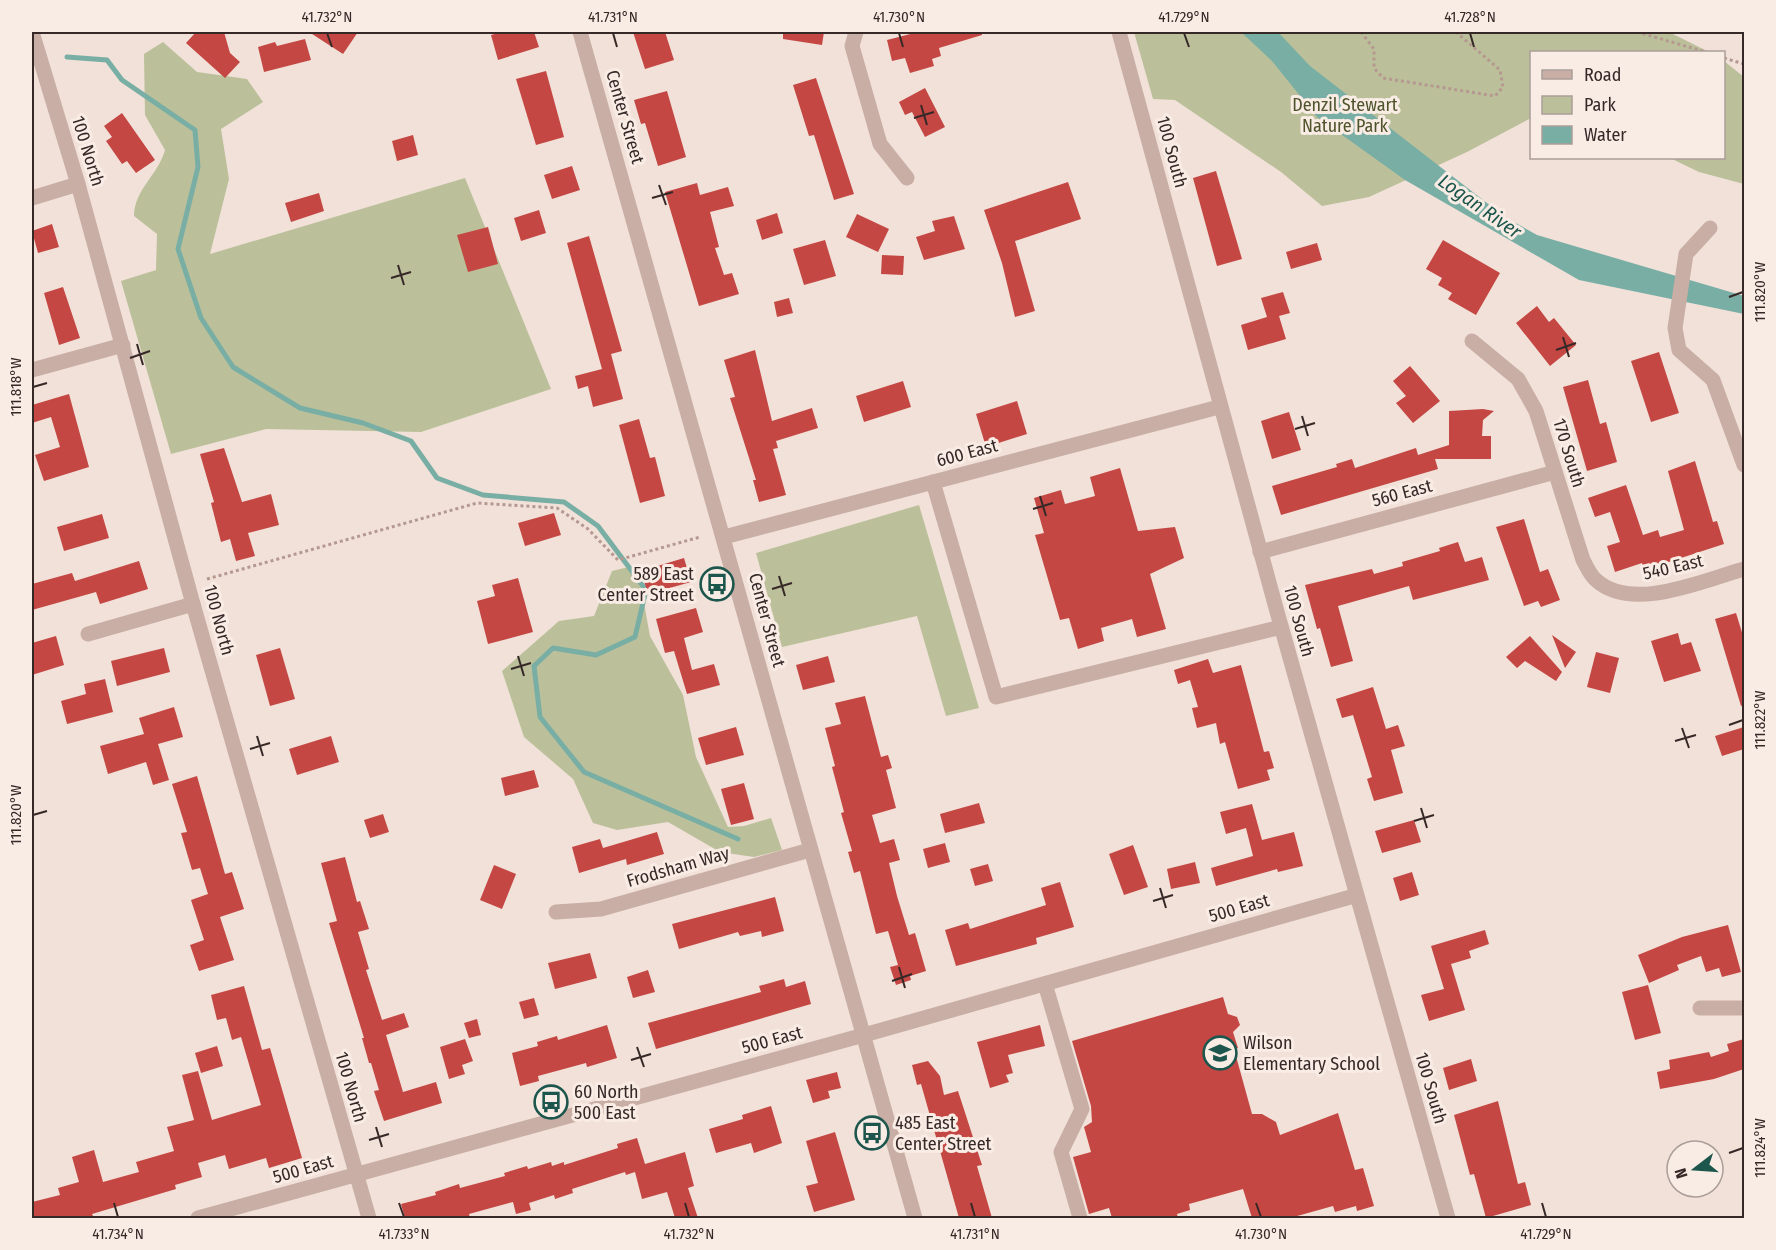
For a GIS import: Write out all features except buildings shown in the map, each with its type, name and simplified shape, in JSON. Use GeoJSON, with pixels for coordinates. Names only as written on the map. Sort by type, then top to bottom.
{"type":"FeatureCollection","features":[{"type":"Feature","properties":{"kind":"street","name":"100 North"},"geometry":{"type":"LineString","coordinates":[[32,32],[78,184],[194,604],[369,1218]]}},
{"type":"Feature","properties":{"kind":"street","name":"Center Street"},"geometry":{"type":"LineString","coordinates":[[580,32],[915,1218]]}},
{"type":"Feature","properties":{"kind":"street"},"geometry":{"type":"LineString","coordinates":[[856,32],[852,46],[880,144],[907,178]]}},
{"type":"Feature","properties":{"kind":"street","name":"100 South"},"geometry":{"type":"LineString","coordinates":[[1119,32],[1219,407],[1354,896],[1448,1218]]}},
{"type":"Feature","properties":{"kind":"street"},"geometry":{"type":"LineString","coordinates":[[32,198],[78,184]]}},
{"type":"Feature","properties":{"kind":"street"},"geometry":{"type":"LineString","coordinates":[[1710,228],[1686,254],[1675,328],[1679,350],[1713,380],[1739,446],[1744,465]]}},
{"type":"Feature","properties":{"kind":"street","name":"170 South"},"geometry":{"type":"LineString","coordinates":[[1472,341],[1518,380],[1536,411],[1583,560],[1594,579],[1610,590]]}},
{"type":"Feature","properties":{"kind":"street"},"geometry":{"type":"LineString","coordinates":[[32,370],[123,345]]}},
{"type":"Feature","properties":{"kind":"street","name":"600 East"},"geometry":{"type":"LineString","coordinates":[[724,537],[1219,407]]}},
{"type":"Feature","properties":{"kind":"street","name":"560 East"},"geometry":{"type":"LineString","coordinates":[[1260,552],[1555,472]]}},
{"type":"Feature","properties":{"kind":"street"},"geometry":{"type":"LineString","coordinates":[[933,482],[996,697],[1281,627]]}},
{"type":"Feature","properties":{"kind":"street","name":"540 East"},"geometry":{"type":"LineString","coordinates":[[1610,590],[1641,596],[1669,591],[1744,569]]}},
{"type":"Feature","properties":{"kind":"street"},"geometry":{"type":"LineString","coordinates":[[88,634],[194,604]]}},
{"type":"Feature","properties":{"kind":"street","name":"Frodsham Way"},"geometry":{"type":"LineString","coordinates":[[556,912],[601,909],[810,850]]}},
{"type":"Feature","properties":{"kind":"street","name":"500 East"},"geometry":{"type":"LineString","coordinates":[[198,1218],[864,1035],[1354,896]]}},
{"type":"Feature","properties":{"kind":"street"},"geometry":{"type":"LineString","coordinates":[[1045,984],[1082,1109],[1061,1152],[1080,1218]]}},
{"type":"Feature","properties":{"kind":"street"},"geometry":{"type":"LineString","coordinates":[[1700,1008],[1744,1008]]}},
{"type":"Feature","properties":{"kind":"path"},"geometry":{"type":"LineString","coordinates":[[1361,32],[1374,49],[1374,68],[1383,78],[1495,96],[1503,87],[1500,70],[1456,32]]}},
{"type":"Feature","properties":{"kind":"path"},"geometry":{"type":"LineString","coordinates":[[1637,32],[1703,51]]}},
{"type":"Feature","properties":{"kind":"path"},"geometry":{"type":"LineString","coordinates":[[1725,58],[1744,64]]}},
{"type":"Feature","properties":{"kind":"path"},"geometry":{"type":"LineString","coordinates":[[207,579],[477,503],[557,508],[588,529],[618,560],[700,537]]}},
{"type":"Feature","properties":{"kind":"green space","name":"Denzil Stewart Nature Park"},"geometry":{"type":"Polygon","coordinates":[[[1134,32],[1669,32],[1707,51],[1530,51],[1530,119],[1467,152],[1369,197],[1322,206],[1281,172],[1175,100],[1153,99],[1134,32]]]}},
{"type":"Feature","properties":{"kind":"green space"},"geometry":{"type":"Polygon","coordinates":[[[163,42],[197,72],[247,79],[263,102],[221,129],[229,179],[210,254],[465,178],[551,389],[421,432],[266,429],[171,454],[121,281],[156,270],[157,234],[134,216],[138,198],[157,168],[165,150],[145,115],[144,54],[163,42]]]}},
{"type":"Feature","properties":{"kind":"green space"},"geometry":{"type":"Polygon","coordinates":[[[1725,62],[1744,77],[1744,184],[1699,172],[1672,159],[1725,159],[1725,62]]]}},
{"type":"Feature","properties":{"kind":"green space"},"geometry":{"type":"Polygon","coordinates":[[[919,505],[979,708],[946,716],[917,616],[782,647],[756,553],[919,505]]]}},
{"type":"Feature","properties":{"kind":"green space"},"geometry":{"type":"Polygon","coordinates":[[[637,565],[650,636],[683,695],[696,757],[728,827],[744,826],[771,818],[782,850],[754,857],[720,852],[668,822],[617,830],[593,823],[573,779],[524,737],[502,671],[559,621],[594,616],[612,571],[637,565]]]}},
{"type":"Feature","properties":{"kind":"water","name":"Logan River"},"geometry":{"type":"Polygon","coordinates":[[[1241,32],[1278,32],[1310,66],[1505,217],[1537,235],[1744,296],[1744,314],[1579,280],[1405,180],[1317,117],[1272,61],[1241,32]]]}},
{"type":"Feature","properties":{"kind":"waterway"},"geometry":{"type":"LineString","coordinates":[[67,57],[107,60],[122,80],[195,130],[198,167],[178,249],[201,318],[233,367],[300,408],[363,423],[411,441],[437,478],[483,495],[564,502],[598,526],[646,590],[635,637],[596,655],[553,648],[534,666],[540,717],[584,772],[738,839]]}},
{"type":"Feature","properties":{"kind":"place","name":"589 East Center Street"},"geometry":{"type":"Point","coordinates":[717,584]}},
{"type":"Feature","properties":{"kind":"place","name":"Wilson Elementary School"},"geometry":{"type":"Point","coordinates":[1220,1053]}},
{"type":"Feature","properties":{"kind":"place","name":"60 North 500 East"},"geometry":{"type":"Point","coordinates":[551,1102]}},
{"type":"Feature","properties":{"kind":"place","name":"485 East Center Street"},"geometry":{"type":"Point","coordinates":[872,1133]}}]}
